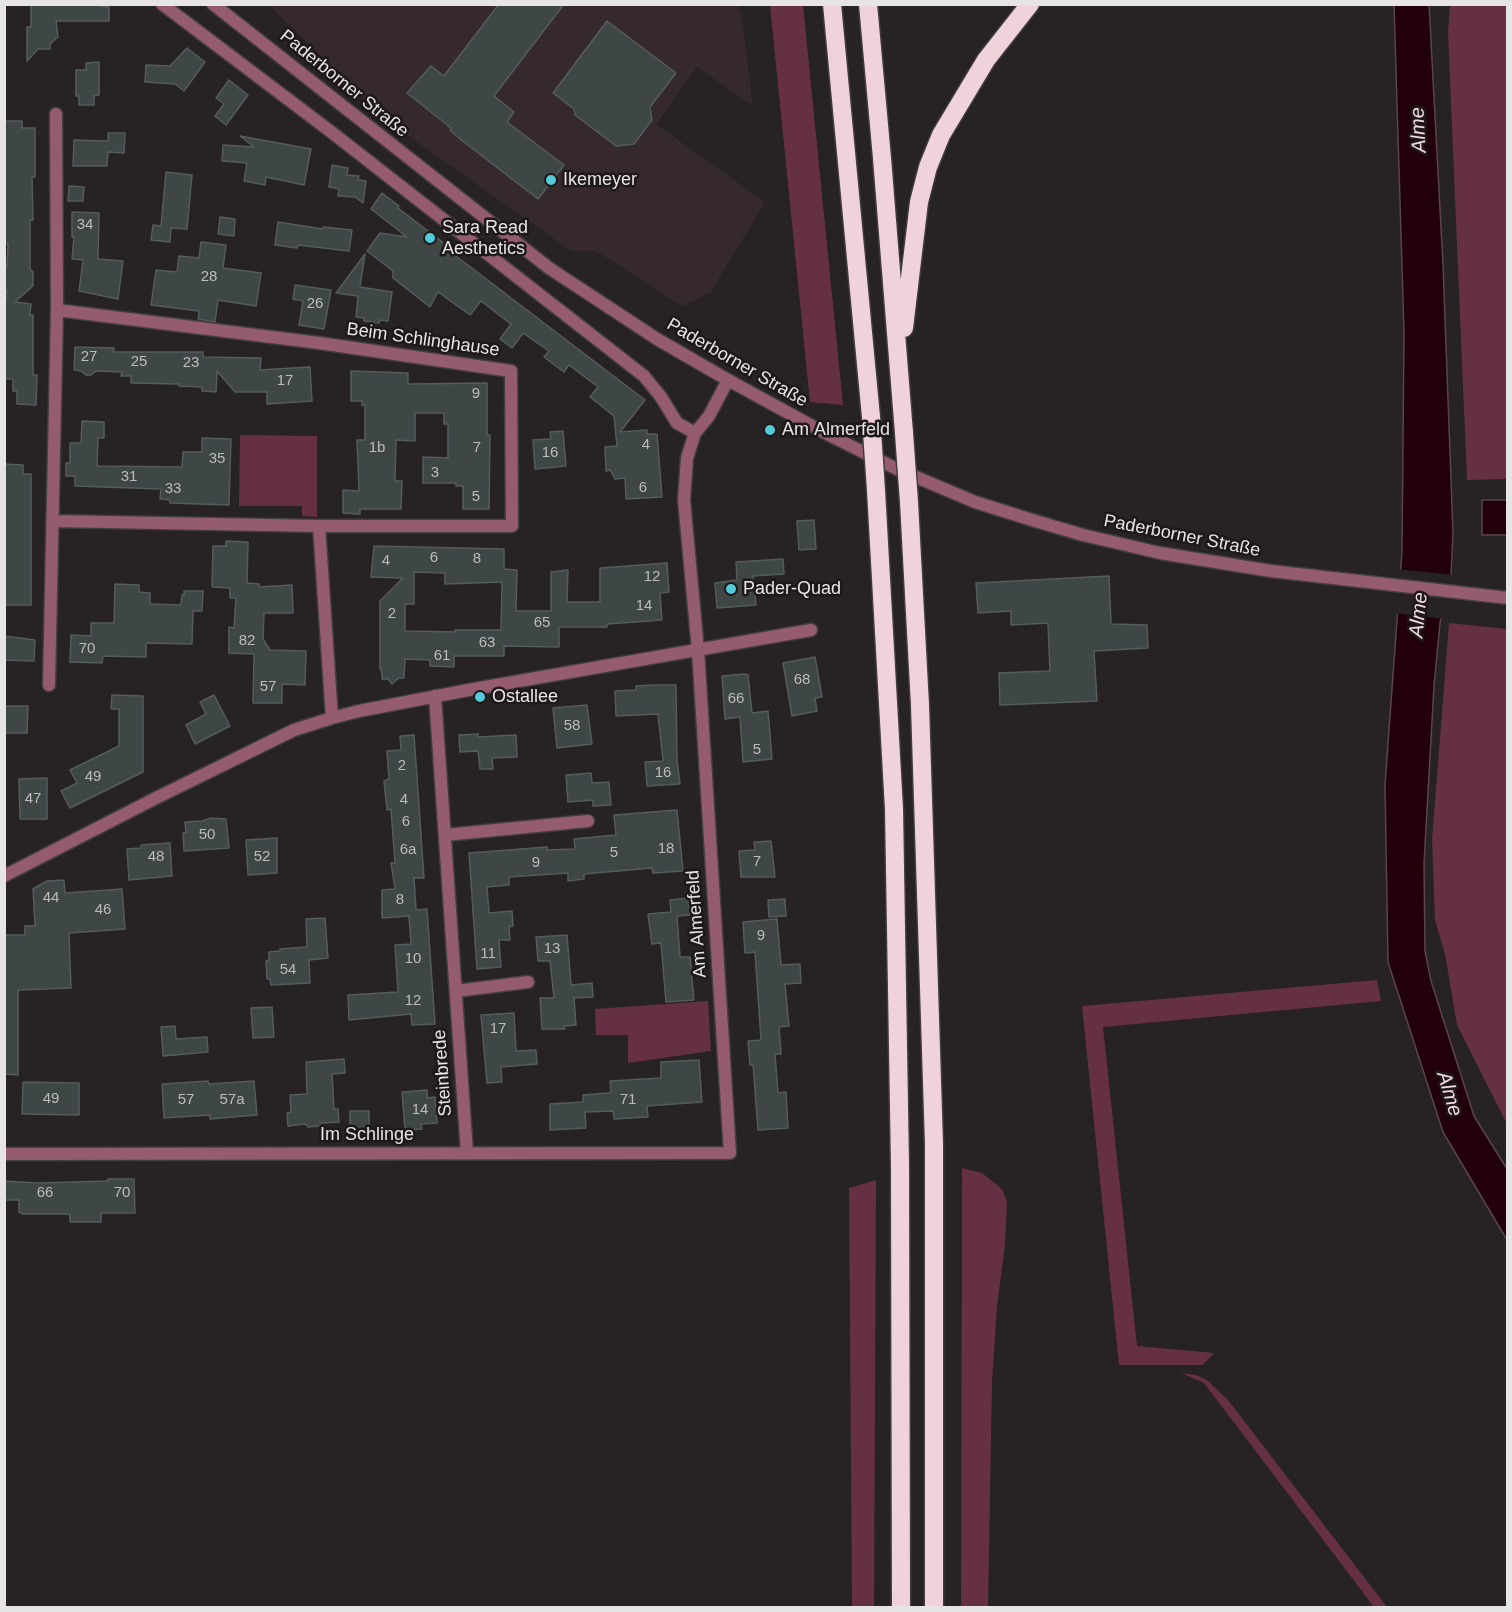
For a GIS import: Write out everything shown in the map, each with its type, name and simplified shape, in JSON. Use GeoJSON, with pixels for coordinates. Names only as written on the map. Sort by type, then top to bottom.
{"type":"FeatureCollection","features":[{"type":"Feature","properties":{"kind":"highway"},"geometry":{"type":"LineString","coordinates":[[832,4],[871,417],[894,809],[900,1145],[901,1608]]}},
{"type":"Feature","properties":{"kind":"highway"},"geometry":{"type":"LineString","coordinates":[[868,4],[904,433],[920,705],[934,1144],[934,1608]]}},
{"type":"Feature","properties":{"kind":"highway"},"geometry":{"type":"LineString","coordinates":[[899,368],[919,202],[928,167],[941,135],[986,60],[1030,4]]}},
{"type":"Feature","properties":{"kind":"street"},"geometry":{"type":"LineString","coordinates":[[162,4],[330,131],[644,376],[661,397],[677,423],[695,434]]}},
{"type":"Feature","properties":{"kind":"street","name":"Paderborner Straße"},"geometry":{"type":"LineString","coordinates":[[213,4],[549,268],[657,339],[825,433],[897,470],[975,502],[1083,535],[1160,553],[1271,571],[1506,598]]}},
{"type":"Feature","properties":{"kind":"street"},"geometry":{"type":"LineString","coordinates":[[49,685],[57,310],[56,114]]}},
{"type":"Feature","properties":{"kind":"street","name":"Beim Schlinghause"},"geometry":{"type":"LineString","coordinates":[[53,521],[320,526],[512,526],[510,370],[57,310]]}},
{"type":"Feature","properties":{"kind":"street","name":"Am Almerfeld"},"geometry":{"type":"LineString","coordinates":[[729,380],[709,416],[695,434],[687,458],[684,500],[698,650],[730,1153]]}},
{"type":"Feature","properties":{"kind":"street"},"geometry":{"type":"LineString","coordinates":[[320,526],[332,718]]}},
{"type":"Feature","properties":{"kind":"street"},"geometry":{"type":"LineString","coordinates":[[4,876],[144,803],[294,730],[332,718],[435,696],[812,630]]}},
{"type":"Feature","properties":{"kind":"street","name":"Steinbrede"},"geometry":{"type":"LineString","coordinates":[[435,696],[467,1153]]}},
{"type":"Feature","properties":{"kind":"street"},"geometry":{"type":"LineString","coordinates":[[445,835],[588,821]]}},
{"type":"Feature","properties":{"kind":"street"},"geometry":{"type":"LineString","coordinates":[[456,991],[528,982]]}},
{"type":"Feature","properties":{"kind":"street","name":"Im Schlinge"},"geometry":{"type":"LineString","coordinates":[[4,1154],[730,1153]]}},
{"type":"Feature","properties":{"kind":"shaded area"},"geometry":{"type":"Polygon","coordinates":[[[269,5],[738,5],[742,16],[753,106],[697,67],[656,124],[765,202],[710,293],[682,306],[596,251],[571,251],[383,118],[269,5]]]}},
{"type":"Feature","properties":{"kind":"shaded area"},"geometry":{"type":"Polygon","coordinates":[[[770,5],[803,5],[843,405],[810,402],[770,5]]]}},
{"type":"Feature","properties":{"kind":"shaded area"},"geometry":{"type":"Polygon","coordinates":[[[1450,5],[1507,5],[1507,479],[1467,480],[1448,33],[1450,5]]]}},
{"type":"Feature","properties":{"kind":"shaded area"},"geometry":{"type":"Polygon","coordinates":[[[240,435],[317,436],[317,517],[302,516],[302,506],[239,506],[240,435]]]}},
{"type":"Feature","properties":{"kind":"shaded area"},"geometry":{"type":"Polygon","coordinates":[[[1449,623],[1507,629],[1507,1124],[1457,1025],[1445,954],[1435,920],[1432,840],[1449,623]]]}},
{"type":"Feature","properties":{"kind":"shaded area"},"geometry":{"type":"Polygon","coordinates":[[[1377,980],[1381,1001],[1103,1027],[1137,1346],[1214,1353],[1203,1365],[1119,1365],[1082,1006],[1377,980]]]}},
{"type":"Feature","properties":{"kind":"shaded area"},"geometry":{"type":"Polygon","coordinates":[[[708,1001],[711,1051],[628,1063],[628,1035],[596,1035],[595,1009],[708,1001]]]}},
{"type":"Feature","properties":{"kind":"shaded area"},"geometry":{"type":"Polygon","coordinates":[[[962,1168],[982,1173],[1002,1189],[1007,1202],[992,1382],[988,1607],[961,1607],[962,1168]]]}},
{"type":"Feature","properties":{"kind":"shaded area"},"geometry":{"type":"Polygon","coordinates":[[[876,1180],[874,1607],[852,1607],[849,1188],[876,1180]]]}},
{"type":"Feature","properties":{"kind":"shaded area"},"geometry":{"type":"Polygon","coordinates":[[[1181,1373],[1196,1375],[1207,1380],[1228,1400],[1387,1607],[1374,1607],[1204,1383],[1181,1373]]]}},
{"type":"Feature","properties":{"kind":"water","name":"Alme"},"geometry":{"type":"Polygon","coordinates":[[[1429,4],[1443,265],[1453,533],[1451,574],[1440,623],[1434,686],[1424,864],[1425,951],[1431,981],[1474,1116],[1507,1169],[1507,1240],[1443,1132],[1388,962],[1385,785],[1402,551],[1404,332],[1394,5],[1429,4]]]}},
{"type":"Feature","properties":{"kind":"water"},"geometry":{"type":"Polygon","coordinates":[[[1482,500],[1507,500],[1507,535],[1482,535],[1482,500]]]}},
{"type":"Feature","properties":{"kind":"pier"},"geometry":{"type":"Polygon","coordinates":[[[1397,569],[1454,575],[1444,619],[1393,613],[1397,569]]]}},
{"type":"Feature","properties":{"kind":"building"},"geometry":{"type":"Polygon","coordinates":[[[31,4],[100,4],[100,6],[109,7],[109,21],[56,21],[58,37],[50,44],[50,49],[38,49],[27,61],[27,27],[31,27],[31,4]]]}},
{"type":"Feature","properties":{"kind":"building"},"geometry":{"type":"Polygon","coordinates":[[[499,4],[564,4],[494,96],[514,112],[507,122],[564,165],[538,199],[460,139],[450,130],[451,128],[407,93],[431,66],[444,76],[499,4]]]}},
{"type":"Feature","properties":{"kind":"building"},"geometry":{"type":"Polygon","coordinates":[[[607,21],[676,73],[650,107],[652,120],[634,144],[616,146],[575,115],[574,109],[553,93],[607,21]]]}},
{"type":"Feature","properties":{"kind":"building"},"geometry":{"type":"Polygon","coordinates":[[[187,48],[205,62],[184,91],[175,84],[145,82],[146,65],[170,66],[187,48]]]}},
{"type":"Feature","properties":{"kind":"building"},"geometry":{"type":"Polygon","coordinates":[[[99,62],[99,95],[94,96],[94,105],[79,105],[79,96],[76,96],[76,70],[86,70],[86,63],[99,62]]]}},
{"type":"Feature","properties":{"kind":"building"},"geometry":{"type":"Polygon","coordinates":[[[229,80],[248,95],[226,125],[215,116],[224,104],[216,98],[229,80]]]}},
{"type":"Feature","properties":{"kind":"building"},"geometry":{"type":"Polygon","coordinates":[[[5,121],[22,121],[22,128],[35,128],[35,177],[32,177],[33,220],[30,220],[30,269],[33,272],[33,286],[15,302],[31,304],[33,375],[37,375],[36,405],[17,404],[17,391],[13,391],[13,379],[4,379],[4,314],[7,290],[4,288],[4,270],[7,267],[8,244],[4,244],[5,121]]]}},
{"type":"Feature","properties":{"kind":"building"},"geometry":{"type":"Polygon","coordinates":[[[108,133],[125,133],[124,153],[108,152],[107,166],[73,166],[74,140],[108,141],[108,133]]]}},
{"type":"Feature","properties":{"kind":"building"},"geometry":{"type":"Polygon","coordinates":[[[240,136],[311,149],[304,185],[266,177],[265,185],[244,181],[247,163],[222,161],[223,145],[254,147],[240,136]]]}},
{"type":"Feature","properties":{"kind":"building"},"geometry":{"type":"Polygon","coordinates":[[[332,165],[348,168],[347,175],[359,176],[358,180],[366,181],[363,203],[355,197],[338,196],[339,189],[329,187],[332,165]]]}},
{"type":"Feature","properties":{"kind":"building"},"geometry":{"type":"Polygon","coordinates":[[[166,172],[192,175],[187,229],[171,228],[170,242],[151,240],[153,225],[161,226],[166,172]]]}},
{"type":"Feature","properties":{"kind":"building"},"geometry":{"type":"Polygon","coordinates":[[[69,186],[84,187],[83,201],[68,201],[69,186]]]}},
{"type":"Feature","properties":{"kind":"building"},"geometry":{"type":"Polygon","coordinates":[[[382,193],[458,254],[456,256],[645,400],[620,432],[647,430],[647,434],[657,434],[662,497],[626,499],[625,478],[615,479],[610,470],[606,471],[605,447],[617,446],[614,416],[590,397],[598,387],[569,365],[564,372],[544,357],[549,351],[523,333],[512,348],[500,339],[511,324],[481,301],[470,315],[438,292],[430,307],[393,278],[393,271],[367,251],[380,233],[407,237],[371,209],[382,193]]]}},
{"type":"Feature","properties":{"kind":"building"},"geometry":{"type":"Polygon","coordinates":[[[72,212],[99,213],[98,259],[123,261],[118,299],[79,291],[83,260],[72,259],[74,237],[72,237],[72,212]]]}},
{"type":"Feature","properties":{"kind":"building"},"geometry":{"type":"Polygon","coordinates":[[[220,217],[235,219],[234,236],[218,234],[220,217]]]}},
{"type":"Feature","properties":{"kind":"building"},"geometry":{"type":"Polygon","coordinates":[[[278,222],[323,229],[324,227],[352,230],[349,251],[298,245],[297,248],[275,245],[278,222]]]}},
{"type":"Feature","properties":{"kind":"building"},"geometry":{"type":"Polygon","coordinates":[[[201,242],[226,245],[223,268],[261,273],[256,306],[218,300],[215,322],[198,319],[199,311],[151,305],[156,270],[177,272],[179,256],[199,258],[201,242]]]}},
{"type":"Feature","properties":{"kind":"building"},"geometry":{"type":"Polygon","coordinates":[[[365,254],[360,287],[392,292],[388,321],[380,320],[379,323],[364,321],[364,318],[356,317],[358,296],[336,293],[365,254]]]}},
{"type":"Feature","properties":{"kind":"building"},"geometry":{"type":"Polygon","coordinates":[[[295,285],[331,290],[324,329],[299,325],[303,301],[293,299],[295,285]]]}},
{"type":"Feature","properties":{"kind":"building"},"geometry":{"type":"Polygon","coordinates":[[[75,347],[114,348],[113,352],[203,352],[203,357],[261,358],[260,370],[310,367],[312,401],[267,404],[267,392],[235,392],[217,371],[216,392],[202,391],[202,387],[179,386],[179,384],[131,383],[131,376],[121,376],[122,372],[96,371],[91,375],[86,375],[74,370],[75,347]]]}},
{"type":"Feature","properties":{"kind":"building"},"geometry":{"type":"Polygon","coordinates":[[[351,371],[408,373],[408,384],[487,383],[487,435],[490,435],[489,509],[463,509],[463,486],[456,486],[456,483],[423,483],[423,457],[448,458],[448,424],[444,424],[444,413],[415,413],[415,441],[396,440],[395,481],[402,481],[401,509],[360,509],[360,514],[343,513],[343,490],[359,491],[357,440],[365,440],[365,405],[362,405],[362,401],[351,401],[351,371]]]}},
{"type":"Feature","properties":{"kind":"building"},"geometry":{"type":"Polygon","coordinates":[[[82,421],[104,422],[104,438],[98,438],[97,466],[182,467],[183,452],[202,452],[202,438],[231,439],[229,505],[170,503],[170,500],[160,499],[161,489],[75,486],[75,476],[66,476],[66,463],[70,463],[70,443],[81,443],[82,421]]]}},
{"type":"Feature","properties":{"kind":"building"},"geometry":{"type":"Polygon","coordinates":[[[563,431],[566,466],[535,469],[533,440],[551,439],[550,432],[563,431]]]}},
{"type":"Feature","properties":{"kind":"building"},"geometry":{"type":"Polygon","coordinates":[[[4,464],[23,465],[23,474],[31,474],[31,605],[4,605],[4,464]]]}},
{"type":"Feature","properties":{"kind":"building"},"geometry":{"type":"Polygon","coordinates":[[[814,520],[816,549],[799,550],[797,521],[814,520]]]}},
{"type":"Feature","properties":{"kind":"building"},"geometry":{"type":"Polygon","coordinates":[[[226,541],[248,542],[247,583],[259,584],[259,587],[292,585],[293,613],[264,613],[263,639],[270,650],[306,651],[305,685],[282,684],[282,703],[253,703],[254,654],[229,653],[229,627],[234,628],[236,598],[230,598],[230,588],[212,587],[213,546],[226,546],[226,541]]]}},
{"type":"Feature","properties":{"kind":"building"},"geometry":{"type":"Polygon","coordinates":[[[374,546],[504,549],[504,569],[517,570],[516,611],[551,611],[551,572],[568,570],[567,602],[600,602],[600,568],[667,563],[669,592],[660,593],[662,620],[607,624],[607,627],[559,627],[559,647],[504,646],[504,656],[454,656],[454,667],[430,666],[430,660],[405,659],[404,678],[399,678],[392,684],[388,679],[382,679],[380,669],[380,601],[403,578],[371,577],[374,546]],[[414,572],[414,604],[405,604],[405,631],[501,630],[502,582],[445,584],[445,573],[414,572]]]}},
{"type":"Feature","properties":{"kind":"building"},"geometry":{"type":"Polygon","coordinates":[[[783,559],[784,574],[753,576],[756,605],[717,608],[715,583],[737,580],[736,562],[783,559]]]}},
{"type":"Feature","properties":{"kind":"building"},"geometry":{"type":"Polygon","coordinates":[[[1109,576],[1111,624],[1147,625],[1148,648],[1094,651],[1097,701],[1000,705],[999,673],[1050,671],[1048,623],[1011,625],[1011,611],[978,613],[976,583],[1109,576]]]}},
{"type":"Feature","properties":{"kind":"building"},"geometry":{"type":"Polygon","coordinates":[[[115,584],[139,585],[139,592],[150,593],[150,604],[181,605],[184,591],[203,591],[202,611],[193,611],[192,644],[146,643],[146,657],[103,656],[102,663],[70,662],[71,635],[91,636],[91,623],[114,623],[115,584]]]}},
{"type":"Feature","properties":{"kind":"building"},"geometry":{"type":"Polygon","coordinates":[[[4,636],[35,640],[34,661],[4,660],[4,636]]]}},
{"type":"Feature","properties":{"kind":"building"},"geometry":{"type":"Polygon","coordinates":[[[815,657],[822,697],[815,698],[817,711],[792,716],[783,663],[815,657]]]}},
{"type":"Feature","properties":{"kind":"building"},"geometry":{"type":"Polygon","coordinates":[[[748,675],[752,713],[768,711],[772,759],[743,762],[740,717],[725,719],[722,676],[748,675]]]}},
{"type":"Feature","properties":{"kind":"building"},"geometry":{"type":"Polygon","coordinates":[[[676,685],[677,760],[680,784],[647,786],[645,762],[663,761],[658,714],[616,716],[615,691],[636,690],[636,686],[676,685]]]}},
{"type":"Feature","properties":{"kind":"building"},"geometry":{"type":"Polygon","coordinates":[[[112,695],[143,696],[143,772],[70,808],[61,791],[77,783],[70,770],[119,746],[119,709],[111,709],[112,695]]]}},
{"type":"Feature","properties":{"kind":"building"},"geometry":{"type":"Polygon","coordinates":[[[214,695],[230,726],[195,744],[186,725],[206,714],[200,702],[214,695]]]}},
{"type":"Feature","properties":{"kind":"building"},"geometry":{"type":"Polygon","coordinates":[[[587,705],[592,744],[557,748],[553,708],[587,705]]]}},
{"type":"Feature","properties":{"kind":"building"},"geometry":{"type":"Polygon","coordinates":[[[4,706],[28,706],[27,733],[4,733],[4,706]]]}},
{"type":"Feature","properties":{"kind":"building"},"geometry":{"type":"Polygon","coordinates":[[[478,734],[478,737],[516,735],[517,757],[492,758],[493,769],[480,769],[478,751],[460,752],[459,735],[478,734]]]}},
{"type":"Feature","properties":{"kind":"building"},"geometry":{"type":"Polygon","coordinates":[[[414,735],[424,878],[414,878],[416,910],[427,909],[435,1024],[412,1025],[411,1014],[349,1020],[348,995],[398,992],[395,945],[411,944],[409,916],[382,918],[382,890],[395,889],[391,863],[395,863],[391,809],[387,810],[384,781],[389,779],[387,751],[401,750],[400,736],[414,735]]]}},
{"type":"Feature","properties":{"kind":"building"},"geometry":{"type":"Polygon","coordinates":[[[591,773],[592,783],[609,782],[611,805],[593,806],[593,800],[568,802],[566,775],[591,773]]]}},
{"type":"Feature","properties":{"kind":"building"},"geometry":{"type":"Polygon","coordinates":[[[47,778],[47,819],[20,819],[19,779],[47,778]]]}},
{"type":"Feature","properties":{"kind":"building"},"geometry":{"type":"Polygon","coordinates":[[[677,810],[683,871],[653,873],[652,868],[584,874],[584,879],[568,881],[568,873],[509,877],[509,885],[487,887],[489,913],[512,911],[513,926],[509,927],[510,940],[499,940],[501,967],[477,969],[469,853],[547,847],[547,850],[575,849],[574,839],[616,835],[614,815],[677,810]]]}},
{"type":"Feature","properties":{"kind":"building"},"geometry":{"type":"Polygon","coordinates":[[[211,818],[226,819],[229,848],[184,851],[185,822],[211,818]]]}},
{"type":"Feature","properties":{"kind":"building"},"geometry":{"type":"Polygon","coordinates":[[[277,838],[277,873],[248,875],[246,840],[277,838]]]}},
{"type":"Feature","properties":{"kind":"building"},"geometry":{"type":"Polygon","coordinates":[[[771,841],[775,877],[741,877],[739,851],[755,850],[754,842],[771,841]]]}},
{"type":"Feature","properties":{"kind":"building"},"geometry":{"type":"Polygon","coordinates":[[[170,843],[172,876],[129,880],[127,849],[141,848],[141,845],[170,843]]]}},
{"type":"Feature","properties":{"kind":"building"},"geometry":{"type":"Polygon","coordinates":[[[64,880],[65,893],[122,889],[125,929],[69,933],[71,988],[18,990],[18,1075],[4,1074],[4,935],[25,935],[25,926],[35,926],[33,889],[47,881],[64,880]]]}},
{"type":"Feature","properties":{"kind":"building"},"geometry":{"type":"Polygon","coordinates":[[[688,898],[690,915],[677,916],[680,957],[690,957],[694,1000],[666,1002],[661,943],[652,944],[648,914],[671,912],[670,900],[688,898]]]}},
{"type":"Feature","properties":{"kind":"building"},"geometry":{"type":"Polygon","coordinates":[[[785,899],[786,916],[769,917],[768,900],[785,899]]]}},
{"type":"Feature","properties":{"kind":"building"},"geometry":{"type":"Polygon","coordinates":[[[325,918],[328,958],[309,960],[310,983],[271,985],[270,979],[267,979],[266,961],[269,960],[269,952],[307,947],[306,919],[325,918]]]}},
{"type":"Feature","properties":{"kind":"building"},"geometry":{"type":"Polygon","coordinates":[[[777,919],[781,965],[800,964],[801,983],[785,984],[789,1026],[779,1027],[781,1054],[775,1054],[778,1093],[786,1092],[788,1128],[758,1130],[753,1064],[750,1065],[748,1041],[761,1040],[755,952],[745,953],[743,922],[777,919]]]}},
{"type":"Feature","properties":{"kind":"building"},"geometry":{"type":"Polygon","coordinates":[[[567,935],[571,985],[592,983],[593,997],[574,998],[576,1025],[564,1026],[565,1029],[542,1029],[540,998],[554,998],[550,961],[538,961],[536,937],[567,935]]]}},
{"type":"Feature","properties":{"kind":"building"},"geometry":{"type":"Polygon","coordinates":[[[272,1007],[274,1037],[253,1038],[251,1008],[272,1007]]]}},
{"type":"Feature","properties":{"kind":"building"},"geometry":{"type":"Polygon","coordinates":[[[514,1013],[516,1051],[536,1050],[537,1064],[501,1067],[502,1082],[487,1083],[481,1015],[514,1013]]]}},
{"type":"Feature","properties":{"kind":"building"},"geometry":{"type":"Polygon","coordinates":[[[175,1026],[176,1039],[207,1037],[208,1052],[163,1056],[161,1027],[175,1026]]]}},
{"type":"Feature","properties":{"kind":"building"},"geometry":{"type":"Polygon","coordinates":[[[344,1059],[345,1073],[332,1074],[334,1109],[338,1109],[339,1122],[321,1123],[319,1126],[308,1127],[305,1124],[288,1126],[287,1113],[291,1112],[290,1095],[307,1094],[306,1062],[344,1059]]]}},
{"type":"Feature","properties":{"kind":"building"},"geometry":{"type":"Polygon","coordinates":[[[699,1060],[702,1102],[647,1106],[648,1117],[614,1119],[613,1111],[585,1112],[586,1128],[550,1130],[550,1104],[583,1102],[583,1095],[611,1092],[610,1081],[661,1078],[661,1062],[699,1060]]]}},
{"type":"Feature","properties":{"kind":"building"},"geometry":{"type":"Polygon","coordinates":[[[208,1081],[209,1084],[254,1081],[257,1115],[210,1119],[210,1115],[164,1118],[162,1084],[208,1081]]]}},
{"type":"Feature","properties":{"kind":"building"},"geometry":{"type":"Polygon","coordinates":[[[23,1082],[79,1083],[79,1115],[22,1114],[23,1082]]]}},
{"type":"Feature","properties":{"kind":"building"},"geometry":{"type":"Polygon","coordinates":[[[427,1090],[427,1098],[435,1097],[437,1123],[421,1124],[422,1129],[405,1130],[402,1092],[427,1090]]]}},
{"type":"Feature","properties":{"kind":"building"},"geometry":{"type":"Polygon","coordinates":[[[350,1111],[369,1111],[369,1130],[350,1130],[350,1111]]]}},
{"type":"Feature","properties":{"kind":"building"},"geometry":{"type":"Polygon","coordinates":[[[108,1179],[134,1179],[135,1213],[101,1213],[101,1222],[70,1222],[70,1214],[23,1214],[19,1212],[19,1200],[4,1200],[4,1181],[37,1183],[108,1181],[108,1179]]]}},
{"type":"Feature","properties":{"kind":"place","name":"Ikemeyer"},"geometry":{"type":"Point","coordinates":[551,180]}},
{"type":"Feature","properties":{"kind":"place","name":"Sara Read Aesthetics"},"geometry":{"type":"Point","coordinates":[430,238]}},
{"type":"Feature","properties":{"kind":"place","name":"Am Almerfeld"},"geometry":{"type":"Point","coordinates":[770,430]}},
{"type":"Feature","properties":{"kind":"place","name":"Pader-Quad"},"geometry":{"type":"Point","coordinates":[731,589]}},
{"type":"Feature","properties":{"kind":"place","name":"Ostallee"},"geometry":{"type":"Point","coordinates":[480,697]}}]}
